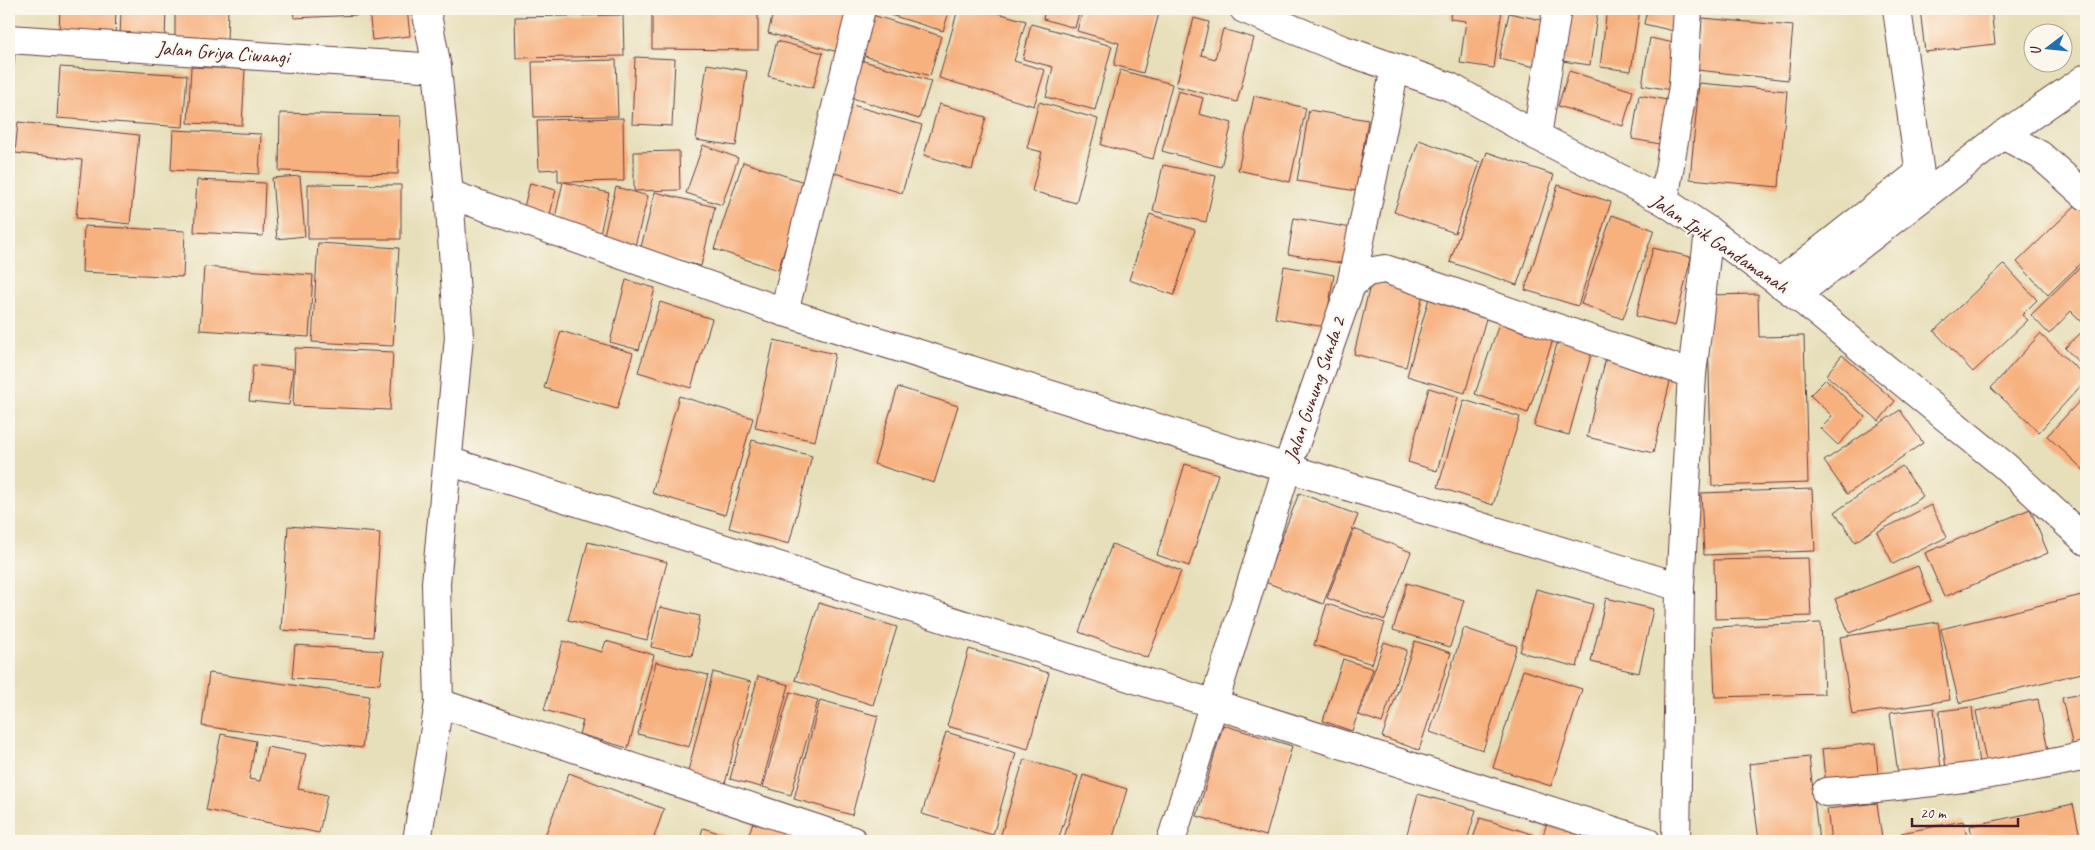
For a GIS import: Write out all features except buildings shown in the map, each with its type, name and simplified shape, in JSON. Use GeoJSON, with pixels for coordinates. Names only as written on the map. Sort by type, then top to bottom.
{"type":"FeatureCollection","features":[{"type":"Feature","properties":{"kind":"street"},"geometry":{"type":"LineString","coordinates":[[417,841],[439,703],[436,583],[459,337],[449,194],[437,68],[426,9]]}},
{"type":"Feature","properties":{"kind":"street"},"geometry":{"type":"LineString","coordinates":[[784,312],[861,9]]}},
{"type":"Feature","properties":{"kind":"street","name":"Jalan Ipik Gandamanah"},"geometry":{"type":"LineString","coordinates":[[1244,9],[1341,49],[1450,87],[1537,136],[1664,201],[1709,231],[1788,289],[2005,466],[2086,541]]}},
{"type":"Feature","properties":{"kind":"street"},"geometry":{"type":"LineString","coordinates":[[1537,136],[1557,9]]}},
{"type":"Feature","properties":{"kind":"street"},"geometry":{"type":"LineString","coordinates":[[1664,201],[1683,86],[1688,9]]}},
{"type":"Feature","properties":{"kind":"street"},"geometry":{"type":"LineString","coordinates":[[1897,9],[1921,184]]}},
{"type":"Feature","properties":{"kind":"street","name":"Jalan Griya Ciwangi"},"geometry":{"type":"LineString","coordinates":[[9,39],[437,68]]}},
{"type":"Feature","properties":{"kind":"street","name":"Jalan Gunung Sunda 2"},"geometry":{"type":"LineString","coordinates":[[1171,841],[1287,468],[1350,285],[1395,68]]}},
{"type":"Feature","properties":{"kind":"street"},"geometry":{"type":"LineString","coordinates":[[1788,289],[1921,184],[2002,135],[2086,78]]}},
{"type":"Feature","properties":{"kind":"street"},"geometry":{"type":"LineString","coordinates":[[2002,135],[2040,155],[2086,196]]}},
{"type":"Feature","properties":{"kind":"street"},"geometry":{"type":"LineString","coordinates":[[449,194],[784,312],[1287,468],[1680,587]]}},
{"type":"Feature","properties":{"kind":"street"},"geometry":{"type":"LineString","coordinates":[[1676,841],[1680,587],[1692,374],[1709,231]]}},
{"type":"Feature","properties":{"kind":"street"},"geometry":{"type":"LineString","coordinates":[[1350,285],[1367,272],[1385,269],[1692,374]]}},
{"type":"Feature","properties":{"kind":"street"},"geometry":{"type":"LineString","coordinates":[[448,461],[1646,841]]}},
{"type":"Feature","properties":{"kind":"street"},"geometry":{"type":"LineString","coordinates":[[439,703],[853,841]]}},
{"type":"Feature","properties":{"kind":"street"},"geometry":{"type":"LineString","coordinates":[[1826,792],[1915,786],[2030,768],[2086,756]]}}]}
